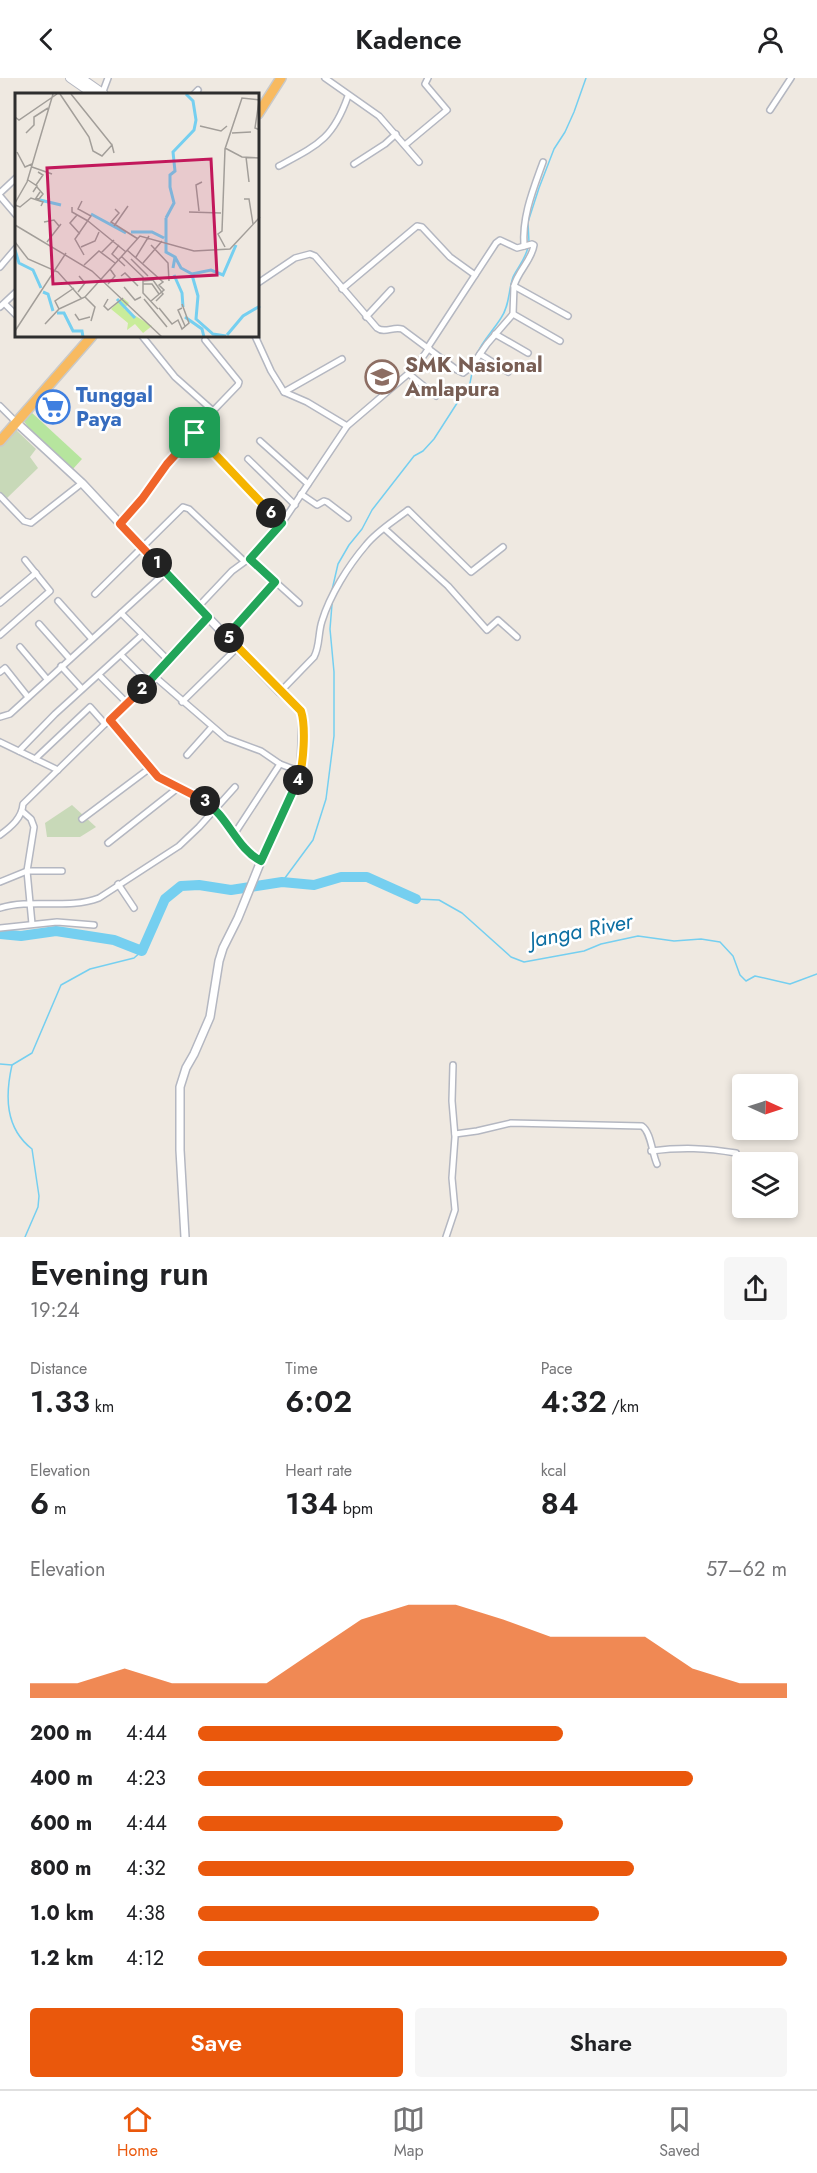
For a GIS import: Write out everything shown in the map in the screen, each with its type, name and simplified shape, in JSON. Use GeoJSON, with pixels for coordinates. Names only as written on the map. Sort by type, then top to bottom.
{"type":"FeatureCollection","features":[{"type":"Feature","properties":{"kind":"highway"},"geometry":{"type":"LineString","coordinates":[[260,111],[281,78]]}},
{"type":"Feature","properties":{"kind":"highway"},"geometry":{"type":"LineString","coordinates":[[0,441],[90,338]]}},
{"type":"Feature","properties":{"kind":"main road"},"geometry":{"type":"LineString","coordinates":[[70,78],[92,93]]}},
{"type":"Feature","properties":{"kind":"main road"},"geometry":{"type":"LineString","coordinates":[[81,78],[102,93]]}},
{"type":"Feature","properties":{"kind":"street"},"geometry":{"type":"LineString","coordinates":[[103,93],[108,78]]}},
{"type":"Feature","properties":{"kind":"street"},"geometry":{"type":"LineString","coordinates":[[325,78],[379,116],[418,162]]}},
{"type":"Feature","properties":{"kind":"street"},"geometry":{"type":"LineString","coordinates":[[405,145],[446,112],[445,106],[425,84],[428,78]]}},
{"type":"Feature","properties":{"kind":"street"},"geometry":{"type":"LineString","coordinates":[[770,110],[791,78]]}},
{"type":"Feature","properties":{"kind":"street"},"geometry":{"type":"LineString","coordinates":[[279,166],[327,137],[336,124],[348,96]]}},
{"type":"Feature","properties":{"kind":"street"},"geometry":{"type":"LineString","coordinates":[[354,164],[396,134]]}},
{"type":"Feature","properties":{"kind":"street"},"geometry":{"type":"LineString","coordinates":[[528,245],[524,224],[527,206],[543,162]]}},
{"type":"Feature","properties":{"kind":"street"},"geometry":{"type":"LineString","coordinates":[[15,179],[0,194],[15,214]]}},
{"type":"Feature","properties":{"kind":"street"},"geometry":{"type":"LineString","coordinates":[[342,289],[417,226],[422,227],[450,257],[476,275]]}},
{"type":"Feature","properties":{"kind":"street"},"geometry":{"type":"LineString","coordinates":[[198,608],[232,571],[247,560],[282,523],[346,426],[418,366],[428,348],[498,240],[514,248],[534,246],[533,252],[514,285],[513,314],[471,367],[463,373],[457,370],[428,348],[402,329],[380,331],[315,256],[308,253],[295,258],[260,282]]}},
{"type":"Feature","properties":{"kind":"street"},"geometry":{"type":"LineString","coordinates":[[0,267],[15,249]]}},
{"type":"Feature","properties":{"kind":"street"},"geometry":{"type":"LineString","coordinates":[[514,285],[568,316]]}},
{"type":"Feature","properties":{"kind":"street"},"geometry":{"type":"LineString","coordinates":[[366,316],[391,290]]}},
{"type":"Feature","properties":{"kind":"street"},"geometry":{"type":"LineString","coordinates":[[15,293],[2,306],[15,314]]}},
{"type":"Feature","properties":{"kind":"street"},"geometry":{"type":"LineString","coordinates":[[513,314],[560,341]]}},
{"type":"Feature","properties":{"kind":"street"},"geometry":{"type":"LineString","coordinates":[[495,334],[528,353]]}},
{"type":"Feature","properties":{"kind":"street"},"geometry":{"type":"LineString","coordinates":[[144,338],[175,376],[212,411]]}},
{"type":"Feature","properties":{"kind":"street"},"geometry":{"type":"LineString","coordinates":[[256,338],[271,371],[284,392],[307,402],[346,426]]}},
{"type":"Feature","properties":{"kind":"street"},"geometry":{"type":"LineString","coordinates":[[120,524],[142,499],[167,464],[212,417],[212,411],[238,385],[239,382],[205,340]]}},
{"type":"Feature","properties":{"kind":"street"},"geometry":{"type":"LineString","coordinates":[[480,354],[508,372]]}},
{"type":"Feature","properties":{"kind":"street"},"geometry":{"type":"LineString","coordinates":[[284,392],[342,359]]}},
{"type":"Feature","properties":{"kind":"street"},"geometry":{"type":"LineString","coordinates":[[409,374],[436,396]]}},
{"type":"Feature","properties":{"kind":"street"},"geometry":{"type":"LineString","coordinates":[[0,406],[82,483],[198,608],[280,692],[298,707],[303,716],[301,772],[223,948],[210,1017],[186,1068],[180,1087],[180,1150],[185,1237]]}},
{"type":"Feature","properties":{"kind":"street"},"geometry":{"type":"LineString","coordinates":[[195,433],[231,473],[282,523]]}},
{"type":"Feature","properties":{"kind":"street"},"geometry":{"type":"LineString","coordinates":[[260,441],[308,484]]}},
{"type":"Feature","properties":{"kind":"street"},"geometry":{"type":"LineString","coordinates":[[248,459],[295,505]]}},
{"type":"Feature","properties":{"kind":"street"},"geometry":{"type":"LineString","coordinates":[[0,496],[24,521],[31,523],[82,483]]}},
{"type":"Feature","properties":{"kind":"street"},"geometry":{"type":"LineString","coordinates":[[301,494],[317,505],[324,501],[327,502],[348,518]]}},
{"type":"Feature","properties":{"kind":"street"},"geometry":{"type":"LineString","coordinates":[[95,594],[176,511],[186,507],[299,603]]}},
{"type":"Feature","properties":{"kind":"street"},"geometry":{"type":"LineString","coordinates":[[280,692],[317,652],[321,622],[336,590],[366,545],[408,510],[471,572],[503,547]]}},
{"type":"Feature","properties":{"kind":"street"},"geometry":{"type":"LineString","coordinates":[[385,529],[448,586],[487,630],[498,621],[517,638]]}},
{"type":"Feature","properties":{"kind":"street"},"geometry":{"type":"LineString","coordinates":[[0,635],[50,591],[24,560]]}},
{"type":"Feature","properties":{"kind":"street"},"geometry":{"type":"LineString","coordinates":[[0,717],[10,714],[166,572]]}},
{"type":"Feature","properties":{"kind":"street"},"geometry":{"type":"LineString","coordinates":[[0,603],[36,573]]}},
{"type":"Feature","properties":{"kind":"street"},"geometry":{"type":"LineString","coordinates":[[227,636],[275,582]]}},
{"type":"Feature","properties":{"kind":"street"},"geometry":{"type":"LineString","coordinates":[[58,601],[92,639]]}},
{"type":"Feature","properties":{"kind":"street"},"geometry":{"type":"LineString","coordinates":[[121,613],[169,661]]}},
{"type":"Feature","properties":{"kind":"street"},"geometry":{"type":"LineString","coordinates":[[0,835],[10,828],[22,811],[23,804],[169,661],[208,617]]}},
{"type":"Feature","properties":{"kind":"street"},"geometry":{"type":"LineString","coordinates":[[39,624],[70,659]]}},
{"type":"Feature","properties":{"kind":"street"},"geometry":{"type":"LineString","coordinates":[[19,751],[82,689],[142,635]]}},
{"type":"Feature","properties":{"kind":"street"},"geometry":{"type":"LineString","coordinates":[[20,647],[47,679]]}},
{"type":"Feature","properties":{"kind":"street"},"geometry":{"type":"LineString","coordinates":[[183,702],[238,647]]}},
{"type":"Feature","properties":{"kind":"street"},"geometry":{"type":"LineString","coordinates":[[121,655],[148,682]]}},
{"type":"Feature","properties":{"kind":"street"},"geometry":{"type":"LineString","coordinates":[[61,666],[82,689]]}},
{"type":"Feature","properties":{"kind":"street"},"geometry":{"type":"LineString","coordinates":[[0,672],[4,668],[28,697]]}},
{"type":"Feature","properties":{"kind":"street"},"geometry":{"type":"LineString","coordinates":[[99,675],[127,703]]}},
{"type":"Feature","properties":{"kind":"street"},"geometry":{"type":"LineString","coordinates":[[154,676],[226,738],[261,751],[280,764],[301,772]]}},
{"type":"Feature","properties":{"kind":"street"},"geometry":{"type":"LineString","coordinates":[[35,759],[90,707],[158,777],[198,796],[215,809],[247,852],[261,861]]}},
{"type":"Feature","properties":{"kind":"street"},"geometry":{"type":"LineString","coordinates":[[187,755],[212,727]]}},
{"type":"Feature","properties":{"kind":"street"},"geometry":{"type":"LineString","coordinates":[[0,742],[58,770]]}},
{"type":"Feature","properties":{"kind":"street"},"geometry":{"type":"LineString","coordinates":[[234,833],[280,764]]}},
{"type":"Feature","properties":{"kind":"street"},"geometry":{"type":"LineString","coordinates":[[82,819],[150,768]]}},
{"type":"Feature","properties":{"kind":"street"},"geometry":{"type":"LineString","coordinates":[[108,843],[179,787]]}},
{"type":"Feature","properties":{"kind":"street"},"geometry":{"type":"LineString","coordinates":[[0,908],[14,904],[92,900],[179,846],[235,787]]}},
{"type":"Feature","properties":{"kind":"street"},"geometry":{"type":"LineString","coordinates":[[22,811],[31,819],[34,827],[27,870],[32,924]]}},
{"type":"Feature","properties":{"kind":"street"},"geometry":{"type":"LineString","coordinates":[[0,882],[27,870],[62,871]]}},
{"type":"Feature","properties":{"kind":"street"},"geometry":{"type":"LineString","coordinates":[[118,884],[134,908]]}},
{"type":"Feature","properties":{"kind":"street"},"geometry":{"type":"LineString","coordinates":[[0,927],[57,922],[94,925]]}},
{"type":"Feature","properties":{"kind":"street"},"geometry":{"type":"LineString","coordinates":[[446,1237],[455,1210],[452,1178],[455,1134],[452,1111],[453,1065]]}},
{"type":"Feature","properties":{"kind":"street"},"geometry":{"type":"LineString","coordinates":[[455,1134],[511,1123],[642,1126],[647,1130],[651,1151],[657,1164]]}},
{"type":"Feature","properties":{"kind":"street"},"geometry":{"type":"LineString","coordinates":[[651,1151],[681,1147],[732,1152]]}},
{"type":"Feature","properties":{"kind":"green space"},"geometry":{"type":"Polygon","coordinates":[[[31,412],[82,459],[72,470],[31,431],[23,420],[31,412]]]}},
{"type":"Feature","properties":{"kind":"green space"},"geometry":{"type":"Polygon","coordinates":[[[15,429],[36,449],[30,457],[38,468],[5,500],[0,494],[0,445],[15,429]]]}},
{"type":"Feature","properties":{"kind":"green space"},"geometry":{"type":"Polygon","coordinates":[[[72,805],[96,827],[80,837],[47,837],[45,823],[72,805]]]}},
{"type":"Feature","properties":{"kind":"waterway"},"geometry":{"type":"LineString","coordinates":[[529,242],[528,222],[539,188],[554,149],[574,112],[586,78]]}},
{"type":"Feature","properties":{"kind":"waterway"},"geometry":{"type":"LineString","coordinates":[[477,354],[504,313],[513,277],[528,247]]}},
{"type":"Feature","properties":{"kind":"waterway"},"geometry":{"type":"LineString","coordinates":[[332,590],[338,564],[349,545],[362,529],[372,510],[414,456],[423,451],[434,439],[470,383],[473,368]]}},
{"type":"Feature","properties":{"kind":"waterway"},"geometry":{"type":"LineString","coordinates":[[282,882],[313,840],[326,799],[334,736],[334,672],[330,629],[332,604]]}},
{"type":"Feature","properties":{"kind":"waterway","name":"Janga River"},"geometry":{"type":"LineString","coordinates":[[0,934],[21,936],[56,931],[114,940],[142,951],[165,899],[181,886],[199,885],[231,890],[282,882],[314,885],[341,877],[367,877],[416,899]]}},
{"type":"Feature","properties":{"kind":"waterway","name":"Janga River"},"geometry":{"type":"LineString","coordinates":[[416,899],[439,900],[462,913],[511,957],[524,962],[584,951],[601,944],[638,936],[674,941],[701,939],[720,942],[733,956],[740,975],[746,981],[755,976],[790,984],[817,974]]}},
{"type":"Feature","properties":{"kind":"waterway"},"geometry":{"type":"LineString","coordinates":[[25,1237],[38,1207],[39,1196],[32,1149],[16,1131],[9,1111],[8,1088],[12,1065],[32,1053],[61,985],[90,969],[134,958],[142,951]]}},
{"type":"Feature","properties":{"kind":"waterway"},"geometry":{"type":"LineString","coordinates":[[0,1064],[12,1065]]}},
{"type":"Feature","properties":{"kind":"place","name":"SMK Nasional Amlapura"},"geometry":{"type":"Point","coordinates":[382,377]}},
{"type":"Feature","properties":{"kind":"place","name":"Tunggal Paya"},"geometry":{"type":"Point","coordinates":[53,407]}},
{"type":"Feature","properties":{"kind":"route"},"geometry":{"type":"LineString","coordinates":[[195,433],[231,473],[282,523],[250,559],[275,582],[227,636],[280,692],[298,707],[303,720],[301,772],[261,861],[247,852],[215,809],[198,796],[158,777],[110,720],[169,661],[208,617],[120,524],[142,499],[167,464],[195,433]]}}]}
